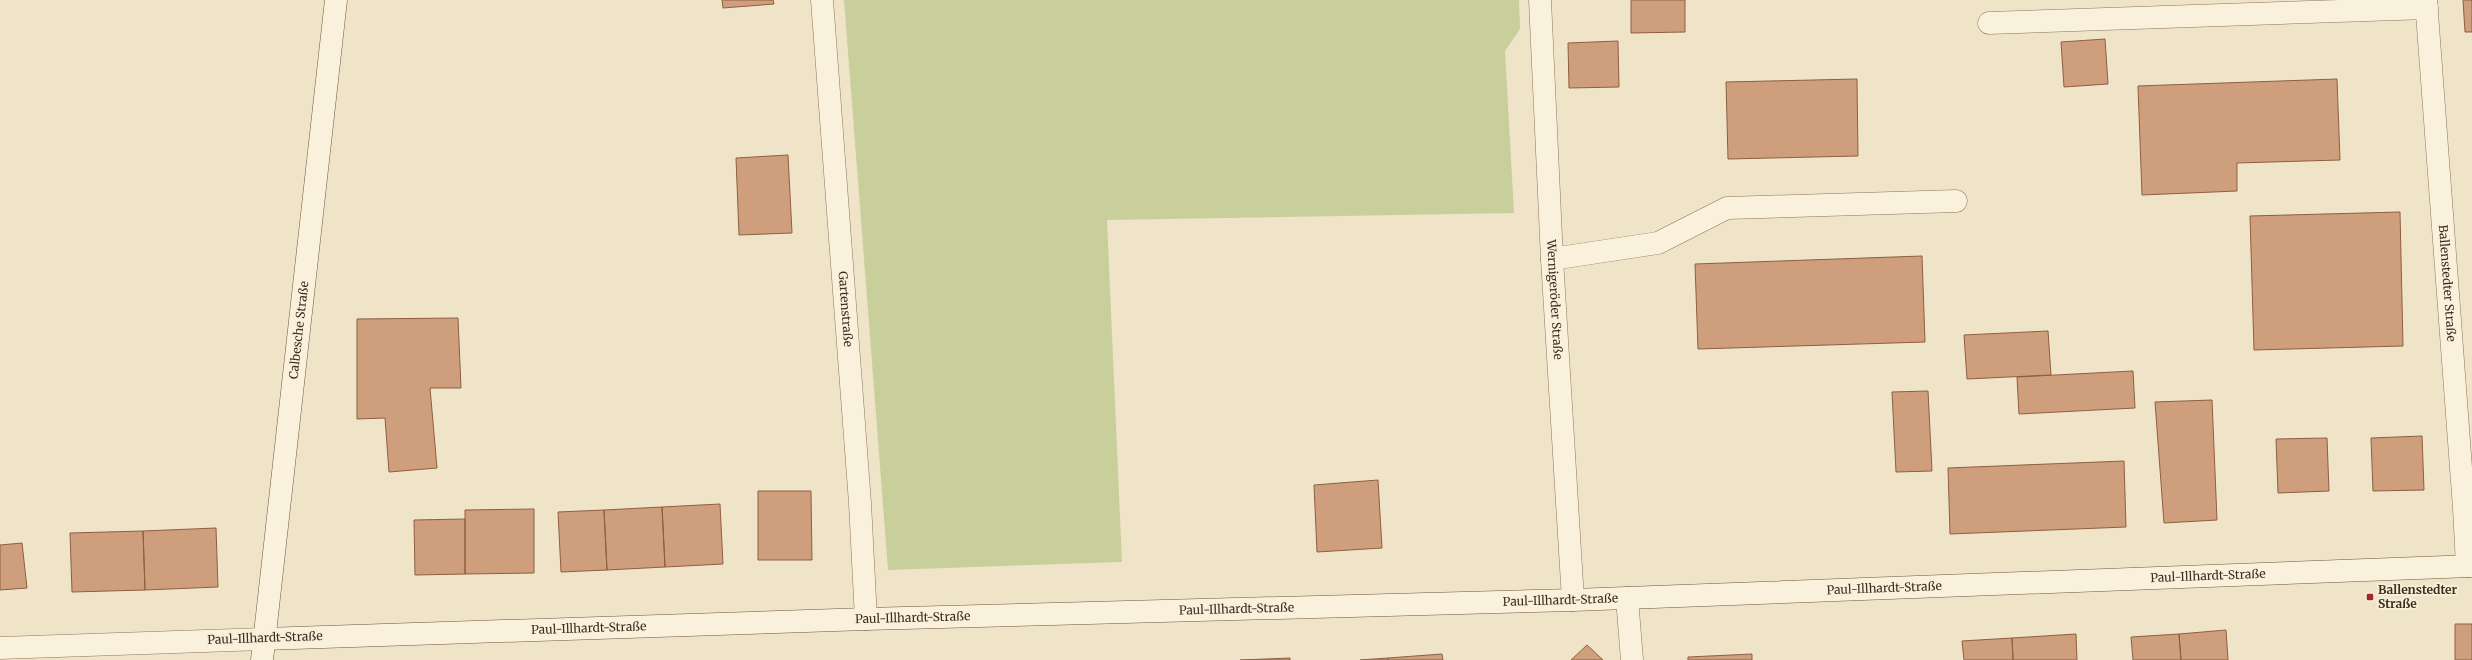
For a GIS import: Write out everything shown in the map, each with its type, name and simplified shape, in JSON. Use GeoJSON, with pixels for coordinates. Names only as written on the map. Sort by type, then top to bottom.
{"type":"FeatureCollection","features":[{"type":"Feature","properties":{"kind":"street","name":"Calbesche Straße"},"geometry":{"type":"LineString","coordinates":[[263,649],[336,0]]}},
{"type":"Feature","properties":{"kind":"street","name":"Gartenstraße"},"geometry":{"type":"LineString","coordinates":[[822,0],[860,503],[866,619]]}},
{"type":"Feature","properties":{"kind":"street","name":"Wernigeröder Straße"},"geometry":{"type":"LineString","coordinates":[[1540,0],[1552,258],[1573,600]]}},
{"type":"Feature","properties":{"kind":"street"},"geometry":{"type":"LineString","coordinates":[[1989,23],[2426,4]]}},
{"type":"Feature","properties":{"kind":"street","name":"Ballenstedter Straße"},"geometry":{"type":"LineString","coordinates":[[2426,4],[2469,566]]}},
{"type":"Feature","properties":{"kind":"street"},"geometry":{"type":"LineString","coordinates":[[1552,258],[1658,243],[1727,208],[1956,201]]}},
{"type":"Feature","properties":{"kind":"street","name":"Paul-Illhardt-Straße"},"geometry":{"type":"LineString","coordinates":[[0,648],[263,649],[866,619],[1573,600],[2469,566]]}},
{"type":"Feature","properties":{"kind":"street"},"geometry":{"type":"LineString","coordinates":[[1627,598],[1632,660]]}},
{"type":"Feature","properties":{"kind":"green space"},"geometry":{"type":"Polygon","coordinates":[[[844,0],[1519,0],[1520,29],[1505,51],[1514,213],[1107,220],[1122,562],[888,570],[844,0]]]}},
{"type":"Feature","properties":{"kind":"building"},"geometry":{"type":"Polygon","coordinates":[[[722,0],[773,0],[774,4],[723,8],[722,0]]]}},
{"type":"Feature","properties":{"kind":"building"},"geometry":{"type":"Polygon","coordinates":[[[1631,0],[1685,0],[1685,32],[1631,33],[1631,0]]]}},
{"type":"Feature","properties":{"kind":"building"},"geometry":{"type":"Polygon","coordinates":[[[2463,0],[2472,0],[2472,32],[2465,32],[2463,0]]]}},
{"type":"Feature","properties":{"kind":"building"},"geometry":{"type":"Polygon","coordinates":[[[2105,39],[2108,84],[2064,87],[2061,42],[2105,39]]]}},
{"type":"Feature","properties":{"kind":"building"},"geometry":{"type":"Polygon","coordinates":[[[1618,41],[1619,87],[1569,88],[1568,43],[1618,41]]]}},
{"type":"Feature","properties":{"kind":"building"},"geometry":{"type":"Polygon","coordinates":[[[1857,79],[1858,156],[1728,159],[1726,82],[1857,79]]]}},
{"type":"Feature","properties":{"kind":"building"},"geometry":{"type":"Polygon","coordinates":[[[2337,79],[2340,160],[2237,163],[2237,191],[2142,195],[2138,86],[2337,79]]]}},
{"type":"Feature","properties":{"kind":"building"},"geometry":{"type":"Polygon","coordinates":[[[788,155],[792,233],[739,235],[736,158],[788,155]]]}},
{"type":"Feature","properties":{"kind":"building"},"geometry":{"type":"Polygon","coordinates":[[[2400,212],[2403,346],[2254,350],[2250,216],[2400,212]]]}},
{"type":"Feature","properties":{"kind":"building"},"geometry":{"type":"Polygon","coordinates":[[[1922,256],[1925,342],[1698,349],[1695,264],[1922,256]]]}},
{"type":"Feature","properties":{"kind":"building"},"geometry":{"type":"Polygon","coordinates":[[[458,318],[461,388],[430,388],[437,468],[389,472],[385,418],[357,419],[357,319],[458,318]]]}},
{"type":"Feature","properties":{"kind":"building"},"geometry":{"type":"Polygon","coordinates":[[[2048,331],[2051,375],[1967,379],[1964,335],[2048,331]]]}},
{"type":"Feature","properties":{"kind":"building"},"geometry":{"type":"Polygon","coordinates":[[[2133,371],[2135,408],[2019,414],[2017,377],[2133,371]]]}},
{"type":"Feature","properties":{"kind":"building"},"geometry":{"type":"Polygon","coordinates":[[[1928,391],[1932,471],[1896,472],[1892,392],[1928,391]]]}},
{"type":"Feature","properties":{"kind":"building"},"geometry":{"type":"Polygon","coordinates":[[[2212,400],[2217,520],[2164,523],[2155,402],[2212,400]]]}},
{"type":"Feature","properties":{"kind":"building"},"geometry":{"type":"Polygon","coordinates":[[[2422,436],[2424,490],[2373,491],[2371,438],[2422,436]]]}},
{"type":"Feature","properties":{"kind":"building"},"geometry":{"type":"Polygon","coordinates":[[[2327,438],[2329,491],[2278,493],[2276,439],[2327,438]]]}},
{"type":"Feature","properties":{"kind":"building"},"geometry":{"type":"Polygon","coordinates":[[[2124,461],[2126,527],[1950,534],[1948,468],[2124,461]]]}},
{"type":"Feature","properties":{"kind":"building"},"geometry":{"type":"Polygon","coordinates":[[[1378,480],[1382,548],[1317,552],[1314,485],[1378,480]]]}},
{"type":"Feature","properties":{"kind":"building"},"geometry":{"type":"Polygon","coordinates":[[[758,491],[811,491],[812,560],[758,560],[758,491]]]}},
{"type":"Feature","properties":{"kind":"building"},"geometry":{"type":"Polygon","coordinates":[[[720,504],[723,564],[665,567],[662,507],[720,504]]]}},
{"type":"Feature","properties":{"kind":"building"},"geometry":{"type":"Polygon","coordinates":[[[662,507],[665,567],[607,570],[604,510],[662,507]]]}},
{"type":"Feature","properties":{"kind":"building"},"geometry":{"type":"Polygon","coordinates":[[[534,509],[534,573],[465,574],[465,510],[534,509]]]}},
{"type":"Feature","properties":{"kind":"building"},"geometry":{"type":"Polygon","coordinates":[[[604,510],[607,570],[561,572],[558,512],[604,510]]]}},
{"type":"Feature","properties":{"kind":"building"},"geometry":{"type":"Polygon","coordinates":[[[465,519],[465,574],[415,575],[414,520],[465,519]]]}},
{"type":"Feature","properties":{"kind":"building"},"geometry":{"type":"Polygon","coordinates":[[[216,528],[218,587],[145,590],[143,531],[216,528]]]}},
{"type":"Feature","properties":{"kind":"building"},"geometry":{"type":"Polygon","coordinates":[[[143,531],[145,590],[72,592],[70,533],[143,531]]]}},
{"type":"Feature","properties":{"kind":"building"},"geometry":{"type":"Polygon","coordinates":[[[22,543],[27,588],[0,590],[0,545],[22,543]]]}},
{"type":"Feature","properties":{"kind":"building"},"geometry":{"type":"Polygon","coordinates":[[[2455,624],[2472,624],[2472,660],[2455,660],[2455,624]]]}},
{"type":"Feature","properties":{"kind":"building"},"geometry":{"type":"Polygon","coordinates":[[[2226,630],[2228,660],[2181,660],[2179,634],[2226,630]]]}},
{"type":"Feature","properties":{"kind":"building"},"geometry":{"type":"Polygon","coordinates":[[[2076,634],[2077,660],[2013,660],[2012,638],[2076,634]]]}},
{"type":"Feature","properties":{"kind":"building"},"geometry":{"type":"Polygon","coordinates":[[[2179,634],[2181,660],[2133,660],[2131,637],[2179,634]]]}},
{"type":"Feature","properties":{"kind":"building"},"geometry":{"type":"Polygon","coordinates":[[[2012,638],[2013,660],[1964,660],[1962,641],[2012,638]]]}},
{"type":"Feature","properties":{"kind":"building"},"geometry":{"type":"Polygon","coordinates":[[[1587,645],[1603,660],[1571,660],[1587,645]]]}},
{"type":"Feature","properties":{"kind":"building"},"geometry":{"type":"Polygon","coordinates":[[[1442,654],[1443,660],[1388,660],[1388,658],[1442,654]]]}},
{"type":"Feature","properties":{"kind":"building"},"geometry":{"type":"Polygon","coordinates":[[[1752,654],[1752,660],[1688,660],[1688,657],[1752,654]]]}},
{"type":"Feature","properties":{"kind":"building"},"geometry":{"type":"Polygon","coordinates":[[[1290,658],[1290,660],[1240,660],[1290,658]]]}},
{"type":"Feature","properties":{"kind":"building"},"geometry":{"type":"Polygon","coordinates":[[[1388,658],[1388,660],[1360,660],[1388,658]]]}},
{"type":"Feature","properties":{"kind":"place","name":"Ballenstedter Straße"},"geometry":{"type":"Point","coordinates":[2370,597]}}]}
